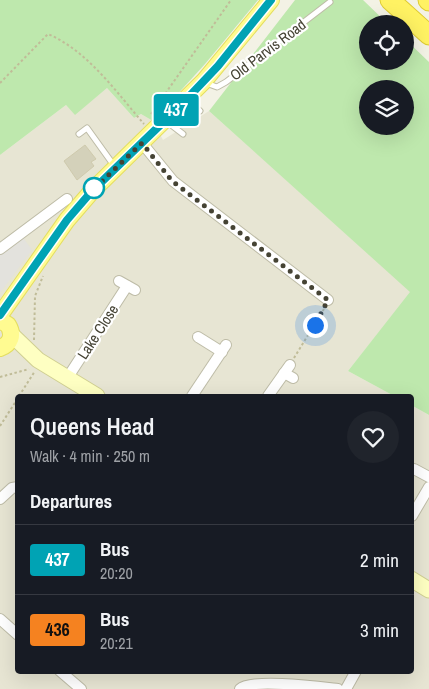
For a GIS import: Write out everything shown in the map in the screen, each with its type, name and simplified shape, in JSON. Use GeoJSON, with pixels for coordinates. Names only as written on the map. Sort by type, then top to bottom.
{"type":"FeatureCollection","features":[{"type":"Feature","properties":{"kind":"highway"},"geometry":{"type":"LineString","coordinates":[[390,0],[429,34]]}},
{"type":"Feature","properties":{"kind":"main road"},"geometry":{"type":"LineString","coordinates":[[4,332],[17,293],[67,220],[146,134],[165,121],[204,81],[271,0]]}},
{"type":"Feature","properties":{"kind":"street"},"geometry":{"type":"LineString","coordinates":[[146,134],[172,181],[328,300]]}},
{"type":"Feature","properties":{"kind":"street"},"geometry":{"type":"LineString","coordinates":[[0,249],[67,200]]}},
{"type":"Feature","properties":{"kind":"street","name":"Lake Close"},"geometry":{"type":"LineString","coordinates":[[68,377],[127,286]]}},
{"type":"Feature","properties":{"kind":"street"},"geometry":{"type":"LineString","coordinates":[[4,332],[94,394]]}},
{"type":"Feature","properties":{"kind":"street"},"geometry":{"type":"LineString","coordinates":[[193,394],[224,349],[198,337]]}},
{"type":"Feature","properties":{"kind":"street"},"geometry":{"type":"LineString","coordinates":[[270,394],[289,372]]}},
{"type":"Feature","properties":{"kind":"street"},"geometry":{"type":"LineString","coordinates":[[414,471],[429,477]]}},
{"type":"Feature","properties":{"kind":"street"},"geometry":{"type":"LineString","coordinates":[[414,513],[429,487]]}},
{"type":"Feature","properties":{"kind":"street"},"geometry":{"type":"LineString","coordinates":[[0,499],[15,488]]}},
{"type":"Feature","properties":{"kind":"street"},"geometry":{"type":"LineString","coordinates":[[414,581],[429,590]]}},
{"type":"Feature","properties":{"kind":"street"},"geometry":{"type":"LineString","coordinates":[[0,619],[15,632]]}},
{"type":"Feature","properties":{"kind":"street"},"geometry":{"type":"LineString","coordinates":[[64,674],[81,689]]}},
{"type":"Feature","properties":{"kind":"street"},"geometry":{"type":"LineString","coordinates":[[346,689],[354,674]]}},
{"type":"Feature","properties":{"kind":"street"},"geometry":{"type":"LineString","coordinates":[[240,689],[252,685],[277,683],[338,689]]}},
{"type":"Feature","properties":{"kind":"lane","name":"Old Parvis Road"},"geometry":{"type":"LineString","coordinates":[[204,81],[213,87],[226,82],[330,2]]}},
{"type":"Feature","properties":{"kind":"lane"},"geometry":{"type":"LineString","coordinates":[[186,100],[200,111]]}},
{"type":"Feature","properties":{"kind":"lane"},"geometry":{"type":"LineString","coordinates":[[165,121],[183,134]]}},
{"type":"Feature","properties":{"kind":"lane"},"geometry":{"type":"LineString","coordinates":[[79,134],[87,128],[115,167]]}},
{"type":"Feature","properties":{"kind":"path"},"geometry":{"type":"LineString","coordinates":[[0,83],[48,34],[58,38],[94,67],[146,134],[231,0]]}},
{"type":"Feature","properties":{"kind":"path"},"geometry":{"type":"LineString","coordinates":[[36,353],[35,296],[46,271]]}},
{"type":"Feature","properties":{"kind":"path"},"geometry":{"type":"LineString","coordinates":[[289,372],[328,300]]}},
{"type":"Feature","properties":{"kind":"path"},"geometry":{"type":"LineString","coordinates":[[0,377],[37,367],[20,394]]}},
{"type":"Feature","properties":{"kind":"path"},"geometry":{"type":"LineString","coordinates":[[0,426],[15,402]]}},
{"type":"Feature","properties":{"kind":"shaded area"},"geometry":{"type":"Polygon","coordinates":[[[107,88],[134,118],[141,114],[153,121],[163,140],[209,111],[411,292],[348,371],[390,394],[15,394],[15,674],[414,674],[414,407],[429,415],[429,689],[0,689],[0,155],[66,105],[75,114],[107,88]]]}},
{"type":"Feature","properties":{"kind":"shaded area"},"geometry":{"type":"Polygon","coordinates":[[[22,236],[32,250],[0,293],[0,253],[22,236]]]}},
{"type":"Feature","properties":{"kind":"green space"},"geometry":{"type":"Polygon","coordinates":[[[0,0],[258,0],[205,64],[153,121],[141,114],[134,118],[107,88],[75,115],[66,105],[0,155],[0,0]]]}},
{"type":"Feature","properties":{"kind":"green space"},"geometry":{"type":"Polygon","coordinates":[[[295,0],[363,0],[379,15],[359,15],[359,70],[414,70],[414,48],[429,62],[429,415],[414,407],[414,394],[390,394],[348,371],[410,292],[209,111],[295,0]]]}},
{"type":"Feature","properties":{"kind":"building"},"geometry":{"type":"Polygon","coordinates":[[[85,145],[96,159],[91,162],[94,166],[77,180],[64,161],[85,145]]]}},
{"type":"Feature","properties":{"kind":"bus line","name":"437"},"geometry":{"type":"LineString","coordinates":[[0,315],[67,220],[115,167],[182,104],[218,66],[271,0]]}},
{"type":"Feature","properties":{"kind":"route"},"geometry":{"type":"LineString","coordinates":[[94,188],[92,191],[142,143],[172,181],[328,300],[315,325]]}}]}
